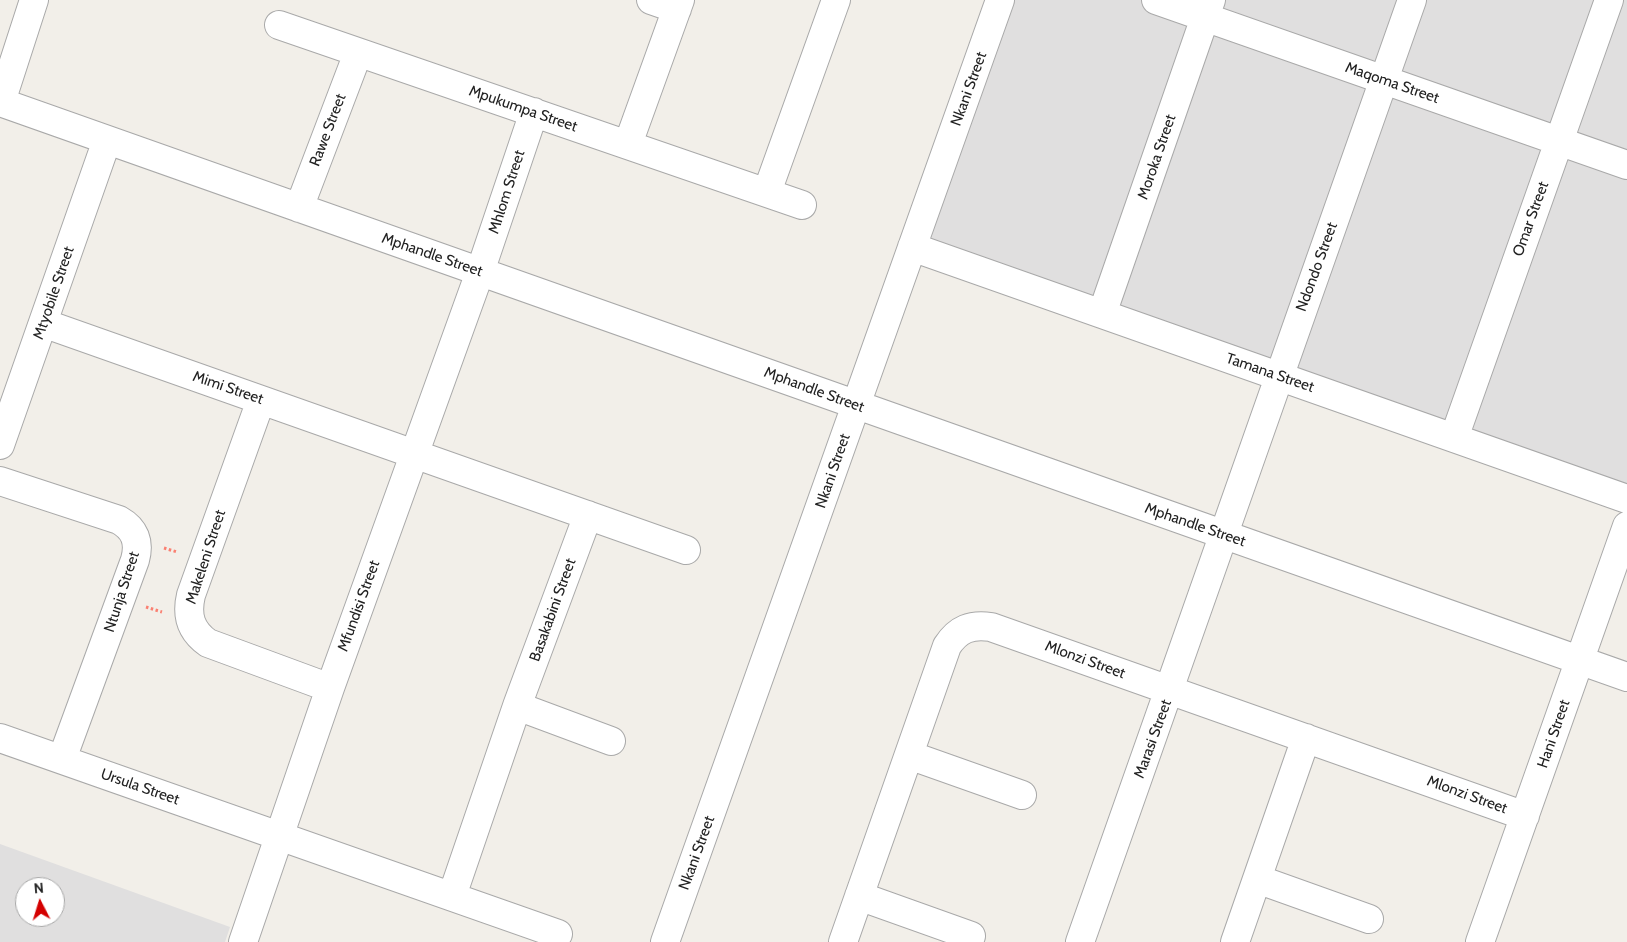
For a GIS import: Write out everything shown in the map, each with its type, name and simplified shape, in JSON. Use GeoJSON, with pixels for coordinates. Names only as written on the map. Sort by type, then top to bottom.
{"type":"FeatureCollection","features":[{"type":"Feature","properties":{"kind":"street"},"geometry":{"type":"LineString","coordinates":[[0,102],[34,0]]}},
{"type":"Feature","properties":{"kind":"street"},"geometry":{"type":"LineString","coordinates":[[628,144],[678,5],[651,0]]}},
{"type":"Feature","properties":{"kind":"street"},"geometry":{"type":"LineString","coordinates":[[767,192],[836,0]]}},
{"type":"Feature","properties":{"kind":"street","name":"Nkani Street"},"geometry":{"type":"LineString","coordinates":[[665,942],[1000,0]]}},
{"type":"Feature","properties":{"kind":"street","name":"Maqoma Street"},"geometry":{"type":"LineString","coordinates":[[1156,0],[1208,9],[1384,80],[1627,165]]}},
{"type":"Feature","properties":{"kind":"street","name":"Ndondo Street"},"geometry":{"type":"LineString","coordinates":[[1223,534],[1412,0]]}},
{"type":"Feature","properties":{"kind":"street","name":"Omar Street"},"geometry":{"type":"LineString","coordinates":[[1454,438],[1609,0]]}},
{"type":"Feature","properties":{"kind":"street","name":"Moroka Street"},"geometry":{"type":"LineString","coordinates":[[1102,314],[1208,9]]}},
{"type":"Feature","properties":{"kind":"street","name":"Mpukumpa Street"},"geometry":{"type":"LineString","coordinates":[[280,25],[802,205]]}},
{"type":"Feature","properties":{"kind":"street","name":"Rawe Street"},"geometry":{"type":"LineString","coordinates":[[298,208],[358,53]]}},
{"type":"Feature","properties":{"kind":"street","name":"Mphandle Street"},"geometry":{"type":"LineString","coordinates":[[0,102],[1627,677]]}},
{"type":"Feature","properties":{"kind":"street","name":"Mhlom Street"},"geometry":{"type":"LineString","coordinates":[[480,272],[534,112]]}},
{"type":"Feature","properties":{"kind":"street","name":"Mtyobile Street"},"geometry":{"type":"LineString","coordinates":[[0,445],[107,140]]}},
{"type":"Feature","properties":{"kind":"street","name":"Tamana Street"},"geometry":{"type":"LineString","coordinates":[[912,247],[1627,499]]}},
{"type":"Feature","properties":{"kind":"street","name":"Mfundisi Street"},"geometry":{"type":"LineString","coordinates":[[242,942],[330,688],[480,272]]}},
{"type":"Feature","properties":{"kind":"street","name":"Mimi Street"},"geometry":{"type":"LineString","coordinates":[[43,323],[414,453]]}},
{"type":"Feature","properties":{"kind":"street","name":"Makeleni Street"},"geometry":{"type":"LineString","coordinates":[[260,400],[189,604],[191,622],[195,631],[208,643],[330,688]]}},
{"type":"Feature","properties":{"kind":"street"},"geometry":{"type":"LineString","coordinates":[[414,453],[686,550]]}},
{"type":"Feature","properties":{"kind":"street","name":"Ntunja Street"},"geometry":{"type":"LineString","coordinates":[[0,480],[118,520],[127,525],[137,540],[138,550],[135,560],[62,760]]}},
{"type":"Feature","properties":{"kind":"street","name":"Basakabini Street"},"geometry":{"type":"LineString","coordinates":[[452,896],[517,706],[588,515]]}},
{"type":"Feature","properties":{"kind":"street","name":"Hani Street"},"geometry":{"type":"LineString","coordinates":[[1480,942],[1627,526]]}},
{"type":"Feature","properties":{"kind":"street","name":"Marasi Street"},"geometry":{"type":"LineString","coordinates":[[1080,942],[1170,690],[1223,534]]}},
{"type":"Feature","properties":{"kind":"street","name":"Mlonzi Street"},"geometry":{"type":"LineString","coordinates":[[843,942],[947,646],[957,634],[971,626],[991,627],[1525,816]]}},
{"type":"Feature","properties":{"kind":"street"},"geometry":{"type":"LineString","coordinates":[[517,706],[611,741]]}},
{"type":"Feature","properties":{"kind":"street","name":"Ursula Street"},"geometry":{"type":"LineString","coordinates":[[0,738],[280,836]]}},
{"type":"Feature","properties":{"kind":"street"},"geometry":{"type":"LineString","coordinates":[[1235,942],[1306,738]]}},
{"type":"Feature","properties":{"kind":"street"},"geometry":{"type":"LineString","coordinates":[[909,755],[1022,794]]}},
{"type":"Feature","properties":{"kind":"street"},"geometry":{"type":"LineString","coordinates":[[280,836],[558,934]]}},
{"type":"Feature","properties":{"kind":"street"},"geometry":{"type":"LineString","coordinates":[[1257,879],[1369,919]]}},
{"type":"Feature","properties":{"kind":"street"},"geometry":{"type":"LineString","coordinates":[[859,896],[972,936]]}},
{"type":"Feature","properties":{"kind":"path"},"geometry":{"type":"LineString","coordinates":[[137,540],[204,560]]}},
{"type":"Feature","properties":{"kind":"path"},"geometry":{"type":"LineString","coordinates":[[121,598],[191,622]]}},
{"type":"Feature","properties":{"kind":"shaded area"},"geometry":{"type":"Polygon","coordinates":[[[998,0],[1627,0],[1627,500],[910,247],[998,0]]]}},
{"type":"Feature","properties":{"kind":"shaded area"},"geometry":{"type":"Polygon","coordinates":[[[0,844],[230,927],[225,942],[0,942],[0,844]]]}}]}
